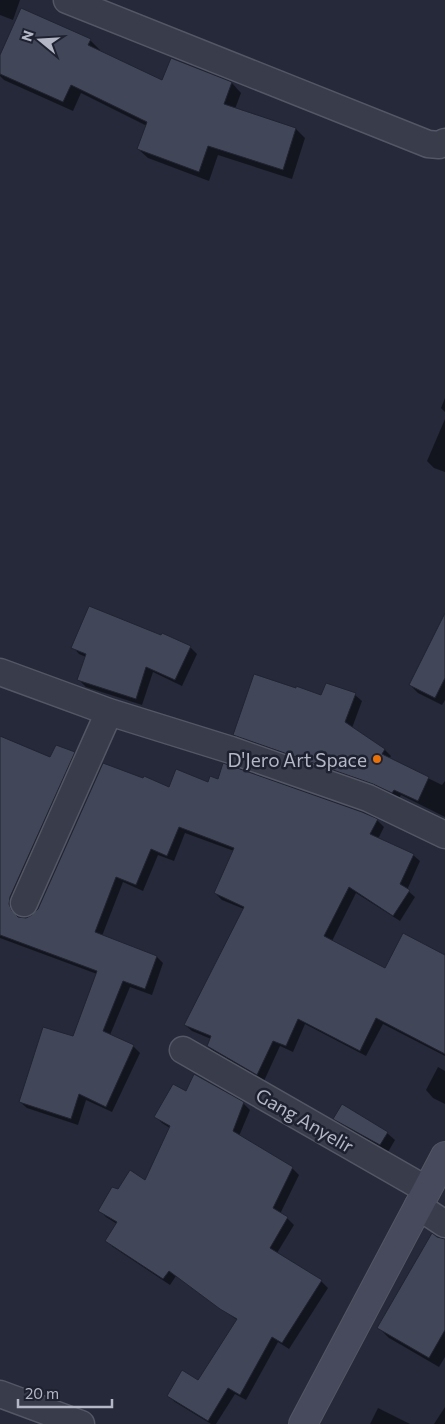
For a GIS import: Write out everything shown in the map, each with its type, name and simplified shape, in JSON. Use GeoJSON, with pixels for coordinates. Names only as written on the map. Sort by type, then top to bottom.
{"type":"FeatureCollection","features":[{"type":"Feature","properties":{"kind":"street"},"geometry":{"type":"LineString","coordinates":[[67,0],[428,144],[445,142]]}},
{"type":"Feature","properties":{"kind":"street"},"geometry":{"type":"LineString","coordinates":[[0,672],[109,712],[231,750],[368,798],[445,834]]}},
{"type":"Feature","properties":{"kind":"street"},"geometry":{"type":"LineString","coordinates":[[24,903],[109,712]]}},
{"type":"Feature","properties":{"kind":"street","name":"Gang Anyelir"},"geometry":{"type":"LineString","coordinates":[[183,1050],[422,1198],[445,1224]]}},
{"type":"Feature","properties":{"kind":"street"},"geometry":{"type":"LineString","coordinates":[[303,1424],[445,1156]]}},
{"type":"Feature","properties":{"kind":"street"},"geometry":{"type":"LineString","coordinates":[[0,1394],[81,1424]]}},
{"type":"Feature","properties":{"kind":"building"},"geometry":{"type":"Polygon","coordinates":[[[21,8],[91,39],[88,45],[162,80],[171,58],[232,82],[224,104],[296,128],[283,170],[208,146],[199,172],[137,149],[147,122],[71,85],[63,102],[0,74],[0,55],[21,8]]]}},
{"type":"Feature","properties":{"kind":"building"},"geometry":{"type":"Polygon","coordinates":[[[89,606],[161,635],[162,633],[191,646],[175,680],[146,667],[136,699],[77,680],[86,654],[71,648],[89,606]]]}},
{"type":"Feature","properties":{"kind":"building"},"geometry":{"type":"Polygon","coordinates":[[[445,613],[445,678],[435,698],[409,685],[445,613]]]}},
{"type":"Feature","properties":{"kind":"building"},"geometry":{"type":"Polygon","coordinates":[[[254,674],[321,695],[326,683],[356,693],[345,722],[385,749],[382,754],[429,777],[418,801],[394,790],[392,793],[373,784],[233,735],[254,674]]]}},
{"type":"Feature","properties":{"kind":"building"},"geometry":{"type":"Polygon","coordinates":[[[0,736],[50,757],[56,745],[75,752],[10,897],[9,904],[12,911],[18,917],[26,918],[38,909],[103,763],[143,778],[144,776],[169,787],[176,769],[208,782],[210,776],[218,779],[223,763],[378,819],[370,834],[414,854],[400,884],[410,890],[393,916],[349,887],[324,936],[385,968],[403,933],[445,955],[445,1054],[376,1018],[360,1051],[298,1019],[286,1046],[273,1041],[257,1075],[207,1046],[211,1036],[184,1025],[244,907],[214,893],[234,848],[179,827],[167,856],[151,849],[136,885],[116,877],[95,932],[157,956],[145,989],[123,981],[103,1031],[134,1045],[106,1107],[79,1094],[71,1119],[19,1102],[43,1027],[73,1036],[97,971],[0,935],[0,736]]]}},
{"type":"Feature","properties":{"kind":"building"},"geometry":{"type":"Polygon","coordinates":[[[194,1074],[244,1102],[233,1131],[293,1167],[273,1208],[288,1217],[270,1248],[322,1280],[282,1343],[272,1337],[240,1395],[228,1388],[208,1421],[167,1396],[182,1370],[198,1380],[237,1319],[220,1309],[169,1271],[163,1279],[105,1241],[117,1222],[98,1211],[112,1187],[118,1189],[130,1170],[145,1180],[170,1126],[154,1117],[173,1084],[186,1091],[194,1074]]]}},
{"type":"Feature","properties":{"kind":"building"},"geometry":{"type":"Polygon","coordinates":[[[342,1104],[388,1132],[380,1145],[333,1119],[342,1104]]]}},
{"type":"Feature","properties":{"kind":"building"},"geometry":{"type":"Polygon","coordinates":[[[432,1233],[437,1237],[445,1239],[445,1330],[429,1358],[377,1328],[432,1233]]]}},
{"type":"Feature","properties":{"kind":"place","name":"D'Jero Art Space"},"geometry":{"type":"Point","coordinates":[377,759]}}]}
